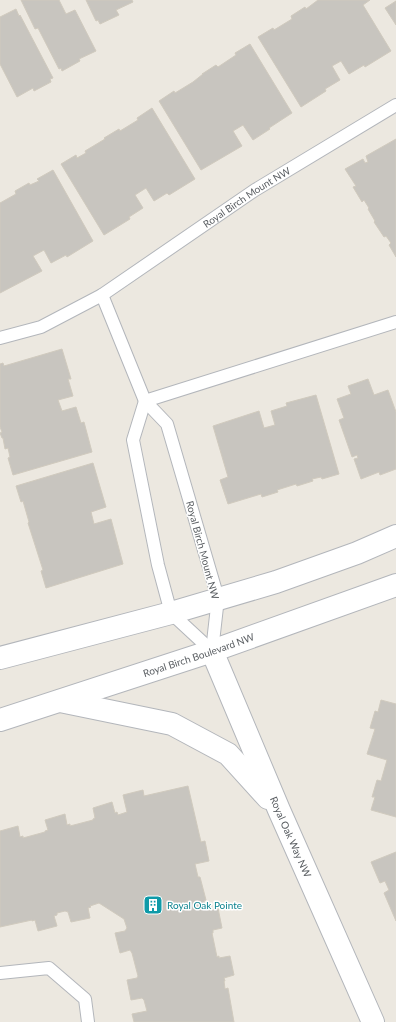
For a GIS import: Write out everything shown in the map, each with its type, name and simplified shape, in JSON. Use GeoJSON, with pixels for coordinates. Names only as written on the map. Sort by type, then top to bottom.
{"type":"FeatureCollection","features":[{"type":"Feature","properties":{"kind":"street"},"geometry":{"type":"LineString","coordinates":[[0,658],[171,613],[276,582],[357,553],[396,536]]}},
{"type":"Feature","properties":{"kind":"street","name":"Royal Birch Boulevard NW"},"geometry":{"type":"LineString","coordinates":[[0,720],[212,651],[396,585]]}},
{"type":"Feature","properties":{"kind":"street","name":"Royal Oak Way NW"},"geometry":{"type":"LineString","coordinates":[[212,651],[279,810],[373,1022]]}},
{"type":"Feature","properties":{"kind":"street"},"geometry":{"type":"LineString","coordinates":[[59,700],[172,724],[228,754],[279,810]]}},
{"type":"Feature","properties":{"kind":"lane","name":"Royal Birch Mount NW"},"geometry":{"type":"LineString","coordinates":[[0,338],[41,327],[102,294],[255,190],[396,105]]}},
{"type":"Feature","properties":{"kind":"lane","name":"Royal Birch Mount NW"},"geometry":{"type":"LineString","coordinates":[[102,294],[145,401],[167,424],[218,598],[212,651]]}},
{"type":"Feature","properties":{"kind":"lane"},"geometry":{"type":"LineString","coordinates":[[212,651],[171,613],[158,565],[133,440],[145,401],[396,322]]}},
{"type":"Feature","properties":{"kind":"lane"},"geometry":{"type":"LineString","coordinates":[[0,973],[49,968],[85,999],[88,1022]]}},
{"type":"Feature","properties":{"kind":"building"},"geometry":{"type":"Polygon","coordinates":[[[21,0],[59,0],[66,14],[75,10],[96,51],[79,59],[80,61],[62,71],[61,68],[59,69],[38,28],[35,29],[21,0]]]}},
{"type":"Feature","properties":{"kind":"building"},"geometry":{"type":"Polygon","coordinates":[[[86,0],[132,0],[133,2],[116,10],[119,15],[100,24],[98,20],[96,21],[86,0]]]}},
{"type":"Feature","properties":{"kind":"building"},"geometry":{"type":"Polygon","coordinates":[[[318,0],[370,0],[363,5],[391,51],[365,67],[364,65],[349,74],[341,61],[332,66],[340,80],[301,107],[258,37],[273,28],[274,30],[292,19],[291,16],[305,7],[306,9],[318,0]]]}},
{"type":"Feature","properties":{"kind":"building"},"geometry":{"type":"Polygon","coordinates":[[[396,1],[396,25],[385,8],[396,1]]]}},
{"type":"Feature","properties":{"kind":"building"},"geometry":{"type":"Polygon","coordinates":[[[16,9],[53,78],[50,79],[51,82],[34,91],[33,88],[17,97],[0,64],[0,17],[16,9]]]}},
{"type":"Feature","properties":{"kind":"building"},"geometry":{"type":"Polygon","coordinates":[[[250,44],[292,113],[253,140],[243,125],[233,131],[242,146],[201,170],[159,101],[174,91],[175,93],[193,82],[216,65],[218,67],[236,55],[235,53],[250,44]]]}},
{"type":"Feature","properties":{"kind":"building"},"geometry":{"type":"Polygon","coordinates":[[[152,108],[195,179],[169,195],[167,193],[154,201],[146,188],[135,195],[143,208],[129,217],[130,219],[104,235],[61,164],[76,155],[77,158],[86,153],[85,151],[105,139],[104,138],[119,129],[120,131],[138,120],[137,118],[152,108]]]}},
{"type":"Feature","properties":{"kind":"building"},"geometry":{"type":"Polygon","coordinates":[[[396,139],[396,257],[389,245],[391,243],[386,236],[384,237],[374,222],[375,221],[368,209],[369,208],[364,200],[362,202],[353,187],[356,186],[345,169],[363,159],[365,163],[368,162],[366,156],[396,139]]]}},
{"type":"Feature","properties":{"kind":"building"},"geometry":{"type":"Polygon","coordinates":[[[53,170],[93,241],[67,257],[66,255],[51,263],[44,250],[33,256],[42,271],[0,293],[0,203],[16,194],[15,191],[29,183],[30,185],[39,181],[37,179],[53,170]]]}},
{"type":"Feature","properties":{"kind":"building"},"geometry":{"type":"Polygon","coordinates":[[[62,349],[71,379],[68,379],[73,396],[58,400],[62,411],[76,407],[81,423],[84,422],[92,452],[13,475],[8,458],[10,457],[8,448],[5,449],[3,438],[0,433],[2,432],[0,427],[0,364],[3,363],[4,366],[62,349]]]}},
{"type":"Feature","properties":{"kind":"building"},"geometry":{"type":"Polygon","coordinates":[[[368,379],[374,395],[388,390],[396,412],[396,469],[380,475],[379,472],[361,479],[354,459],[358,458],[357,455],[352,457],[339,420],[344,418],[337,399],[351,394],[348,386],[368,379]]]}},
{"type":"Feature","properties":{"kind":"building"},"geometry":{"type":"Polygon","coordinates":[[[316,395],[339,474],[322,479],[321,477],[312,479],[313,481],[297,486],[296,484],[262,497],[261,494],[228,504],[220,480],[228,477],[213,426],[259,411],[264,428],[275,425],[271,411],[287,406],[286,403],[316,395]]]}},
{"type":"Feature","properties":{"kind":"building"},"geometry":{"type":"Polygon","coordinates":[[[93,463],[106,507],[91,512],[94,524],[111,519],[123,564],[46,588],[41,571],[43,570],[28,523],[23,501],[21,502],[16,486],[93,463]]]}},
{"type":"Feature","properties":{"kind":"building"},"geometry":{"type":"Polygon","coordinates":[[[381,700],[396,704],[396,817],[371,810],[375,797],[372,797],[377,780],[381,781],[387,760],[367,754],[375,729],[370,728],[375,711],[378,712],[381,700]]]}},
{"type":"Feature","properties":{"kind":"building","name":"Royal Oak Pointe"},"geometry":{"type":"Polygon","coordinates":[[[188,786],[201,842],[205,841],[209,861],[195,864],[206,900],[204,901],[205,908],[208,910],[218,908],[222,928],[213,930],[212,933],[217,957],[230,956],[234,975],[224,978],[224,981],[225,989],[228,988],[234,1022],[134,1022],[132,1014],[147,1011],[142,998],[131,1000],[127,980],[137,978],[138,976],[132,953],[130,950],[120,953],[115,933],[125,931],[127,928],[124,919],[99,903],[88,908],[90,918],[71,922],[68,912],[65,911],[57,913],[57,915],[54,916],[57,926],[38,931],[35,920],[0,927],[0,831],[18,826],[20,837],[23,836],[23,838],[45,832],[48,830],[45,820],[65,814],[67,825],[70,824],[70,826],[93,820],[95,818],[93,808],[112,802],[115,813],[117,812],[118,815],[127,812],[123,795],[143,790],[144,796],[188,786]]]}},
{"type":"Feature","properties":{"kind":"building"},"geometry":{"type":"Polygon","coordinates":[[[396,852],[396,921],[384,893],[389,890],[385,881],[380,883],[371,862],[396,852]]]}},
{"type":"Feature","properties":{"kind":"place","name":"Royal Oak Pointe"},"geometry":{"type":"Point","coordinates":[153,905]}}]}
